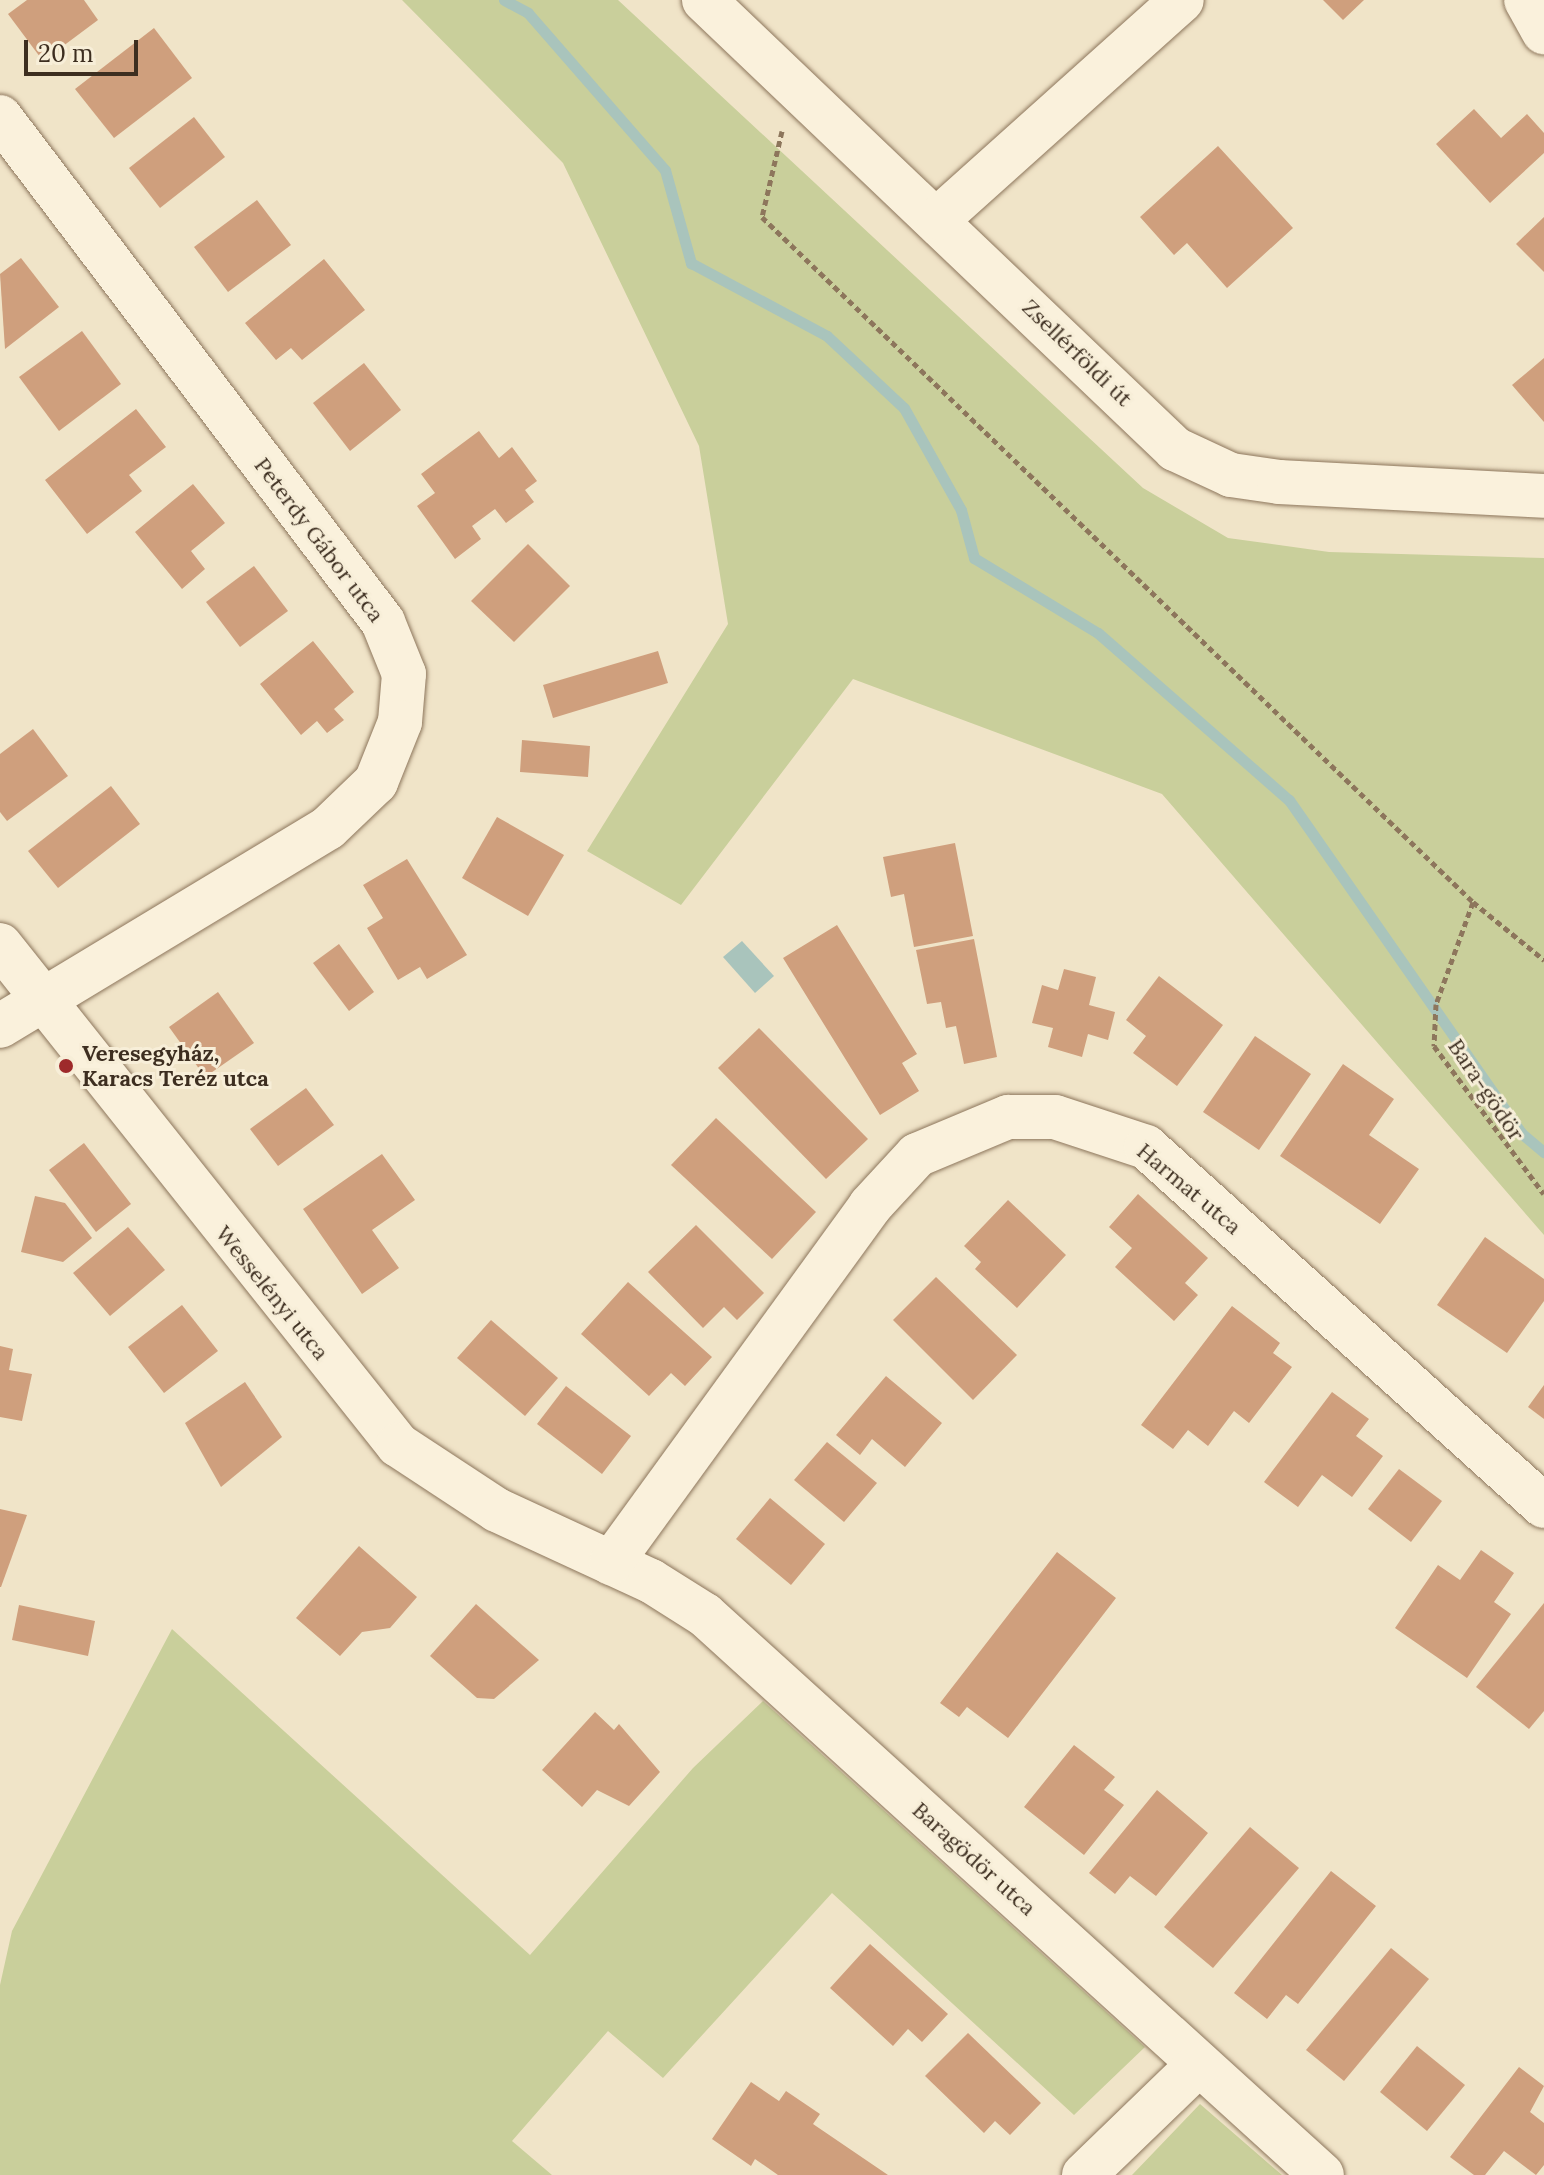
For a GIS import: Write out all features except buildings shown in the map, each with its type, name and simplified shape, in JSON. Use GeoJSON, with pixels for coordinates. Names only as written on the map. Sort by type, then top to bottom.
{"type":"FeatureCollection","features":[{"type":"Feature","properties":{"kind":"street","name":"Zsellérföldi út"},"geometry":{"type":"LineString","coordinates":[[704,0],[939,218],[1175,449],[1217,469],[1279,482],[1544,496]]}},
{"type":"Feature","properties":{"kind":"street"},"geometry":{"type":"LineString","coordinates":[[939,218],[1182,0]]}},
{"type":"Feature","properties":{"kind":"street"},"geometry":{"type":"LineString","coordinates":[[1526,0],[1544,32]]}},
{"type":"Feature","properties":{"kind":"street","name":"Peterdy Gábor utca"},"geometry":{"type":"LineString","coordinates":[[0,117],[383,622],[404,674],[400,722],[376,782],[328,828],[40,999],[0,1026]]}},
{"type":"Feature","properties":{"kind":"street","name":"Wesselényi utca"},"geometry":{"type":"LineString","coordinates":[[0,945],[398,1445],[497,1510],[611,1563]]}},
{"type":"Feature","properties":{"kind":"street","name":"Harmat utca"},"geometry":{"type":"LineString","coordinates":[[611,1563],[870,1206],[917,1155],[1008,1117],[1055,1117],[1146,1147],[1544,1506]]}},
{"type":"Feature","properties":{"kind":"street","name":"Baragödör utca"},"geometry":{"type":"LineString","coordinates":[[611,1563],[705,1615],[1322,2175]]}},
{"type":"Feature","properties":{"kind":"street"},"geometry":{"type":"LineString","coordinates":[[1084,2175],[1199,2064]]}},
{"type":"Feature","properties":{"kind":"path"},"geometry":{"type":"LineString","coordinates":[[793,83],[762,217],[1473,902],[1544,960]]}},
{"type":"Feature","properties":{"kind":"path","name":"Bara-gödör"},"geometry":{"type":"LineString","coordinates":[[1473,902],[1436,1004],[1434,1046],[1544,1194]]}},
{"type":"Feature","properties":{"kind":"green space"},"geometry":{"type":"Polygon","coordinates":[[[402,0],[618,0],[1143,488],[1228,538],[1329,552],[1544,558],[1544,1235],[1162,794],[853,679],[681,905],[587,851],[728,624],[699,446],[563,163],[402,0]]]}},
{"type":"Feature","properties":{"kind":"green space"},"geometry":{"type":"Polygon","coordinates":[[[172,1629],[530,1955],[693,1768],[763,1701],[1145,2047],[1074,2115],[832,1893],[663,2078],[608,2031],[512,2141],[552,2175],[0,2175],[0,1985],[12,1931],[172,1629]]]}},
{"type":"Feature","properties":{"kind":"green space"},"geometry":{"type":"Polygon","coordinates":[[[1200,2104],[1268,2163],[1282,2175],[1132,2175],[1200,2104]]]}},
{"type":"Feature","properties":{"kind":"water"},"geometry":{"type":"Polygon","coordinates":[[[742,941],[774,976],[755,993],[723,957],[742,941]]]}},
{"type":"Feature","properties":{"kind":"waterway"},"geometry":{"type":"LineString","coordinates":[[504,0],[528,13],[665,170],[691,263],[827,336],[904,408],[961,510],[974,558],[1098,633],[1289,800],[1521,1133],[1544,1152]]}},
{"type":"Feature","properties":{"kind":"place","name":"Veresegyház, Karacs Teréz utca"},"geometry":{"type":"Point","coordinates":[66,1066]}}]}
